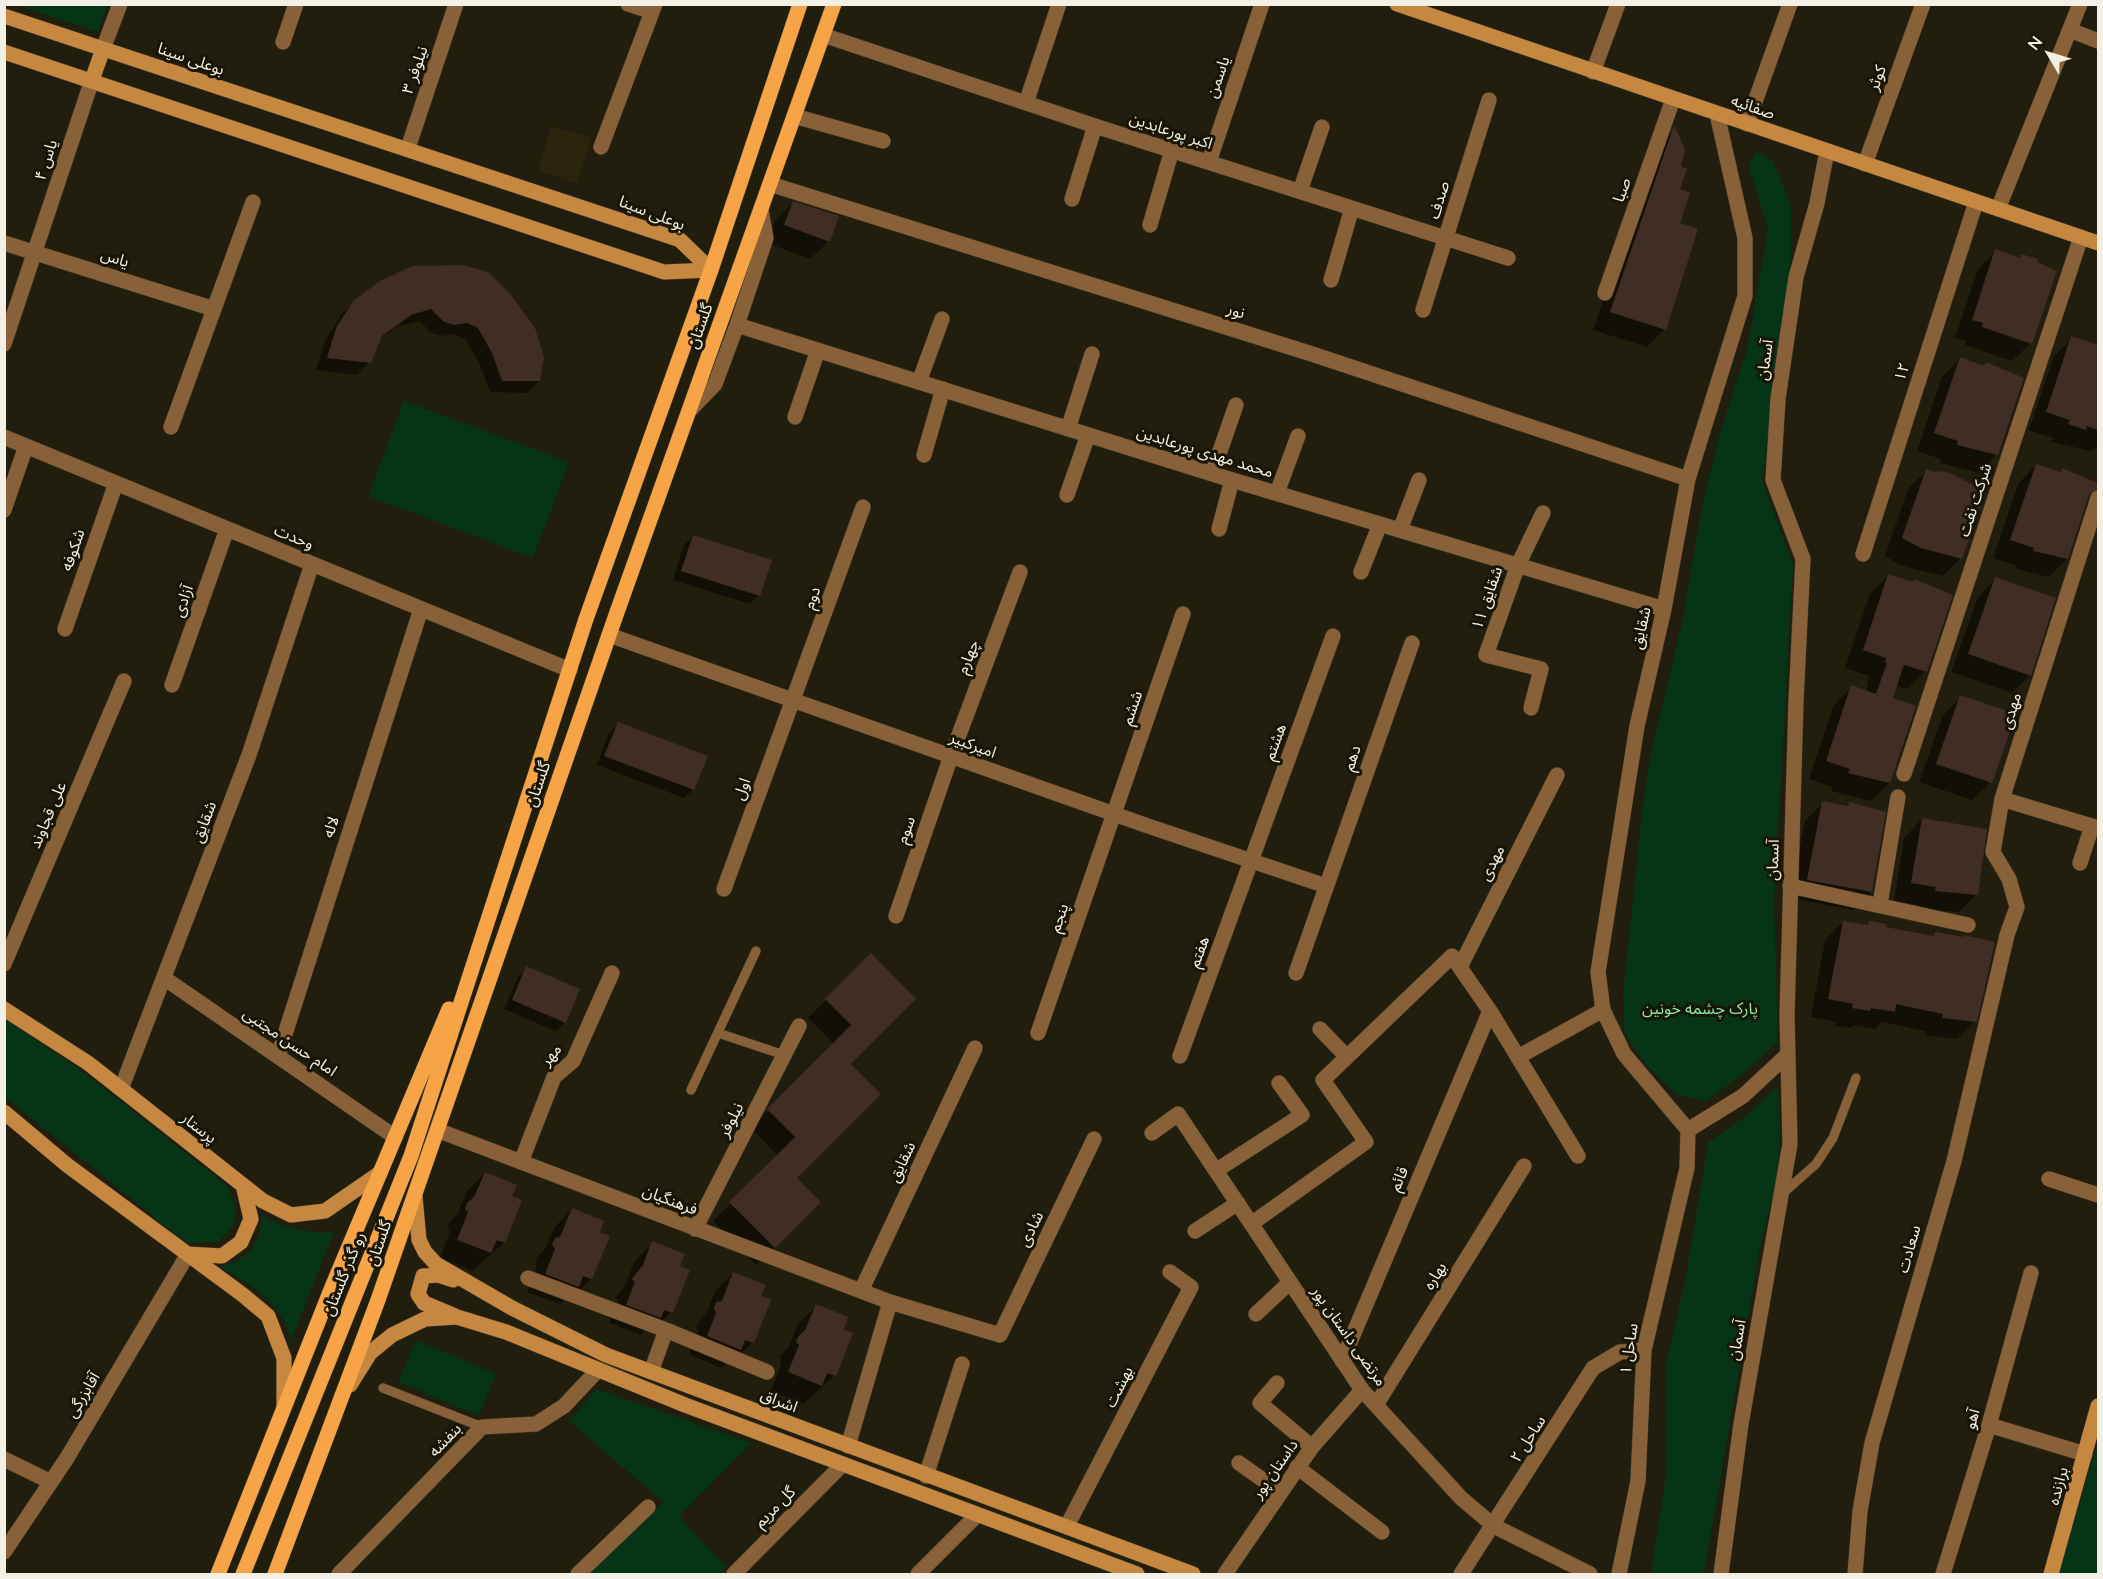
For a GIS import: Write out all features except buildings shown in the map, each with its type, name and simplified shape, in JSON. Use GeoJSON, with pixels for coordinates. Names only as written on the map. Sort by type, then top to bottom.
{"type":"FeatureCollection","features":[{"type":"Feature","properties":{"kind":"main road","name":"گلستان"},"geometry":{"type":"LineString","coordinates":[[491,909],[570,670],[711,270],[800,4]]}},
{"type":"Feature","properties":{"kind":"main road","name":"گلستان"},"geometry":{"type":"LineString","coordinates":[[275,1575],[415,1193],[609,635],[834,4]]}},
{"type":"Feature","properties":{"kind":"main road","name":"صفائیه"},"geometry":{"type":"LineString","coordinates":[[1397,4],[2098,243]]}},
{"type":"Feature","properties":{"kind":"main road","name":"بوعلی سینا"},"geometry":{"type":"LineString","coordinates":[[4,16],[680,240],[711,270]]}},
{"type":"Feature","properties":{"kind":"main road"},"geometry":{"type":"LineString","coordinates":[[92,80],[103,49]]}},
{"type":"Feature","properties":{"kind":"main road"},"geometry":{"type":"LineString","coordinates":[[4,52],[664,272],[711,270],[736,278]]}},
{"type":"Feature","properties":{"kind":"main road"},"geometry":{"type":"LineString","coordinates":[[218,1575],[284,1406],[491,909]]}},
{"type":"Feature","properties":{"kind":"main road","name":"رو گذر گلستان"},"geometry":{"type":"LineString","coordinates":[[243,1575],[411,1156],[491,909]]}},
{"type":"Feature","properties":{"kind":"main road","name":"پرستار"},"geometry":{"type":"LineString","coordinates":[[4,1009],[88,1063],[263,1201],[291,1215],[325,1211],[380,1173]]}},
{"type":"Feature","properties":{"kind":"main road"},"geometry":{"type":"LineString","coordinates":[[4,1112],[67,1165],[268,1316],[284,1359],[284,1406]]}},
{"type":"Feature","properties":{"kind":"main road"},"geometry":{"type":"LineString","coordinates":[[188,1254],[222,1256],[241,1242],[251,1219],[243,1185]]}},
{"type":"Feature","properties":{"kind":"main road","name":"اشراق"},"geometry":{"type":"LineString","coordinates":[[415,1193],[416,1223],[425,1252],[436,1264],[468,1284],[606,1354],[1193,1575]]}},
{"type":"Feature","properties":{"kind":"main road"},"geometry":{"type":"LineString","coordinates":[[468,1284],[438,1275],[423,1276],[418,1294],[424,1303],[457,1317],[506,1332],[597,1371],[977,1515],[1102,1568],[1137,1575]]}},
{"type":"Feature","properties":{"kind":"main road"},"geometry":{"type":"LineString","coordinates":[[340,1400],[370,1353],[392,1335],[425,1319],[457,1317]]}},
{"type":"Feature","properties":{"kind":"main road","name":"برازنده"},"geometry":{"type":"LineString","coordinates":[[2051,1575],[2096,1422],[2098,1406]]}},
{"type":"Feature","properties":{"kind":"street"},"geometry":{"type":"LineString","coordinates":[[103,49],[120,4]]}},
{"type":"Feature","properties":{"kind":"street"},"geometry":{"type":"LineString","coordinates":[[283,42],[296,4]]}},
{"type":"Feature","properties":{"kind":"street","name":"نیلوفر ۳"},"geometry":{"type":"LineString","coordinates":[[408,148],[456,4]]}},
{"type":"Feature","properties":{"kind":"street"},"geometry":{"type":"LineString","coordinates":[[601,147],[653,8],[628,4]]}},
{"type":"Feature","properties":{"kind":"street"},"geometry":{"type":"LineString","coordinates":[[1026,103],[1059,4]]}},
{"type":"Feature","properties":{"kind":"street","name":"یاسمن"},"geometry":{"type":"LineString","coordinates":[[1209,162],[1262,4]]}},
{"type":"Feature","properties":{"kind":"street"},"geometry":{"type":"LineString","coordinates":[[1593,72],[1618,4]]}},
{"type":"Feature","properties":{"kind":"street"},"geometry":{"type":"LineString","coordinates":[[1747,124],[1790,4]]}},
{"type":"Feature","properties":{"kind":"street","name":"کوثر"},"geometry":{"type":"LineString","coordinates":[[1865,164],[1923,4]]}},
{"type":"Feature","properties":{"kind":"street"},"geometry":{"type":"LineString","coordinates":[[1998,209],[2080,4]]}},
{"type":"Feature","properties":{"kind":"street"},"geometry":{"type":"LineString","coordinates":[[2070,30],[2098,41]]}},
{"type":"Feature","properties":{"kind":"street","name":"اکبر پورعابدین"},"geometry":{"type":"LineString","coordinates":[[823,35],[1095,126],[1508,258]]}},
{"type":"Feature","properties":{"kind":"street","name":"یاس ۴"},"geometry":{"type":"LineString","coordinates":[[4,344],[92,80]]}},
{"type":"Feature","properties":{"kind":"street","name":"صبا"},"geometry":{"type":"LineString","coordinates":[[1605,292],[1673,99]]}},
{"type":"Feature","properties":{"kind":"street","name":"صدف"},"geometry":{"type":"LineString","coordinates":[[1423,310],[1489,100]]}},
{"type":"Feature","properties":{"kind":"street","name":"شقایق"},"geometry":{"type":"LineString","coordinates":[[1688,1130],[1624,1054],[1603,1010],[1598,972],[1637,726],[1664,609],[1688,479],[1745,296],[1745,238],[1717,114]]}},
{"type":"Feature","properties":{"kind":"street"},"geometry":{"type":"LineString","coordinates":[[794,116],[883,141]]}},
{"type":"Feature","properties":{"kind":"street"},"geometry":{"type":"LineString","coordinates":[[1072,199],[1095,126]]}},
{"type":"Feature","properties":{"kind":"street"},"geometry":{"type":"LineString","coordinates":[[1300,191],[1322,127]]}},
{"type":"Feature","properties":{"kind":"street"},"geometry":{"type":"LineString","coordinates":[[1150,225],[1172,150]]}},
{"type":"Feature","properties":{"kind":"street","name":"آسمان"},"geometry":{"type":"LineString","coordinates":[[1721,1575],[1741,1424],[1790,1144],[1786,1056],[1790,886],[1803,559],[1773,480],[1778,399],[1796,277],[1817,203],[1827,151]]}},
{"type":"Feature","properties":{"kind":"street","name":"نور"},"geometry":{"type":"LineString","coordinates":[[770,183],[1312,354],[1688,479]]}},
{"type":"Feature","properties":{"kind":"street"},"geometry":{"type":"LineString","coordinates":[[171,427],[253,202]]}},
{"type":"Feature","properties":{"kind":"street","name":"۱۲"},"geometry":{"type":"LineString","coordinates":[[1863,554],[1976,202]]}},
{"type":"Feature","properties":{"kind":"street"},"geometry":{"type":"LineString","coordinates":[[1331,280],[1352,208]]}},
{"type":"Feature","properties":{"kind":"street"},"geometry":{"type":"LineString","coordinates":[[690,410],[715,384],[737,325],[766,238],[760,210]]}},
{"type":"Feature","properties":{"kind":"street","name":"شرکت نفت"},"geometry":{"type":"LineString","coordinates":[[1904,774],[2081,237]]}},
{"type":"Feature","properties":{"kind":"street","name":"یاس"},"geometry":{"type":"LineString","coordinates":[[4,243],[214,309]]}},
{"type":"Feature","properties":{"kind":"street"},"geometry":{"type":"LineString","coordinates":[[919,382],[942,319]]}},
{"type":"Feature","properties":{"kind":"street","name":"محمد مهدی پورعابدین"},"geometry":{"type":"LineString","coordinates":[[737,325],[1212,474],[1664,609]]}},
{"type":"Feature","properties":{"kind":"street"},"geometry":{"type":"LineString","coordinates":[[795,417],[818,350]]}},
{"type":"Feature","properties":{"kind":"street"},"geometry":{"type":"LineString","coordinates":[[1068,429],[1092,354]]}},
{"type":"Feature","properties":{"kind":"street"},"geometry":{"type":"LineString","coordinates":[[924,454],[943,389]]}},
{"type":"Feature","properties":{"kind":"street"},"geometry":{"type":"LineString","coordinates":[[1212,474],[1236,405]]}},
{"type":"Feature","properties":{"kind":"street"},"geometry":{"type":"LineString","coordinates":[[1067,495],[1088,435]]}},
{"type":"Feature","properties":{"kind":"street"},"geometry":{"type":"LineString","coordinates":[[1277,493],[1298,436]]}},
{"type":"Feature","properties":{"kind":"street","name":"وحدت"},"geometry":{"type":"LineString","coordinates":[[4,437],[570,670]]}},
{"type":"Feature","properties":{"kind":"street"},"geometry":{"type":"LineString","coordinates":[[4,510],[26,446]]}},
{"type":"Feature","properties":{"kind":"street"},"geometry":{"type":"LineString","coordinates":[[1219,529],[1232,480]]}},
{"type":"Feature","properties":{"kind":"street"},"geometry":{"type":"LineString","coordinates":[[1400,530],[1419,480]]}},
{"type":"Feature","properties":{"kind":"street","name":"شکوفه"},"geometry":{"type":"LineString","coordinates":[[65,629],[116,483]]}},
{"type":"Feature","properties":{"kind":"street","name":"مهدی"},"geometry":{"type":"LineString","coordinates":[[2007,935],[2017,907],[2009,879],[1993,852],[2002,799],[2098,498]]}},
{"type":"Feature","properties":{"kind":"street","name":"دوم"},"geometry":{"type":"LineString","coordinates":[[794,700],[863,507]]}},
{"type":"Feature","properties":{"kind":"street"},"geometry":{"type":"LineString","coordinates":[[1518,565],[1543,513]]}},
{"type":"Feature","properties":{"kind":"street"},"geometry":{"type":"LineString","coordinates":[[1361,572],[1380,524]]}},
{"type":"Feature","properties":{"kind":"street","name":"آزادی"},"geometry":{"type":"LineString","coordinates":[[172,686],[227,529]]}},
{"type":"Feature","properties":{"kind":"street","name":"شقایق"},"geometry":{"type":"LineString","coordinates":[[121,1089],[249,755],[312,564]]}},
{"type":"Feature","properties":{"kind":"street","name":"شقایق ۱۱"},"geometry":{"type":"LineString","coordinates":[[1518,565],[1486,655],[1541,669],[1531,708]]}},
{"type":"Feature","properties":{"kind":"street","name":"چهارم"},"geometry":{"type":"LineString","coordinates":[[951,756],[1020,572]]}},
{"type":"Feature","properties":{"kind":"street","name":"لاله"},"geometry":{"type":"LineString","coordinates":[[278,1056],[421,609]]}},
{"type":"Feature","properties":{"kind":"street","name":"ششم"},"geometry":{"type":"LineString","coordinates":[[1115,814],[1183,614]]}},
{"type":"Feature","properties":{"kind":"street","name":"امیرکبیر"},"geometry":{"type":"LineString","coordinates":[[609,635],[1326,886]]}},
{"type":"Feature","properties":{"kind":"street","name":"هشتم"},"geometry":{"type":"LineString","coordinates":[[1251,860],[1333,636]]}},
{"type":"Feature","properties":{"kind":"street","name":"دهم"},"geometry":{"type":"LineString","coordinates":[[1296,973],[1412,643]]}},
{"type":"Feature","properties":{"kind":"street","name":"علی قجاوند"},"geometry":{"type":"LineString","coordinates":[[4,964],[124,681]]}},
{"type":"Feature","properties":{"kind":"street","name":"اول"},"geometry":{"type":"LineString","coordinates":[[724,889],[794,700]]}},
{"type":"Feature","properties":{"kind":"street","name":"سوم"},"geometry":{"type":"LineString","coordinates":[[896,916],[951,756]]}},
{"type":"Feature","properties":{"kind":"street","name":"مهدی"},"geometry":{"type":"LineString","coordinates":[[1460,967],[1557,775]]}},
{"type":"Feature","properties":{"kind":"street"},"geometry":{"type":"LineString","coordinates":[[1880,904],[1898,797]]}},
{"type":"Feature","properties":{"kind":"street"},"geometry":{"type":"LineString","coordinates":[[2002,799],[2095,827],[2080,863]]}},
{"type":"Feature","properties":{"kind":"street","name":"پنجم"},"geometry":{"type":"LineString","coordinates":[[1038,1034],[1115,814]]}},
{"type":"Feature","properties":{"kind":"street","name":"هفتم"},"geometry":{"type":"LineString","coordinates":[[1180,1056],[1251,860]]}},
{"type":"Feature","properties":{"kind":"street"},"geometry":{"type":"LineString","coordinates":[[1790,886],[1968,925]]}},
{"type":"Feature","properties":{"kind":"street","name":"سعادت"},"geometry":{"type":"LineString","coordinates":[[1855,1575],[1860,1511],[1872,1443],[1954,1161],[2007,935]]}},
{"type":"Feature","properties":{"kind":"street"},"geometry":{"type":"LineString","coordinates":[[1251,1224],[1366,1142],[1323,1080],[1452,956],[1490,1011],[1578,1156]]}},
{"type":"Feature","properties":{"kind":"street","name":"مهر"},"geometry":{"type":"LineString","coordinates":[[521,1162],[554,1077],[573,1061],[612,973]]}},
{"type":"Feature","properties":{"kind":"street","name":"امام حسن مجتبی"},"geometry":{"type":"LineString","coordinates":[[164,978],[395,1137]]}},
{"type":"Feature","properties":{"kind":"street"},"geometry":{"type":"LineString","coordinates":[[1518,1057],[1603,1010]]}},
{"type":"Feature","properties":{"kind":"street","name":"قائم"},"geometry":{"type":"LineString","coordinates":[[1342,1361],[1490,1011]]}},
{"type":"Feature","properties":{"kind":"street","name":"نیلوفر"},"geometry":{"type":"LineString","coordinates":[[695,1229],[799,1026]]}},
{"type":"Feature","properties":{"kind":"street"},"geometry":{"type":"LineString","coordinates":[[1320,1029],[1347,1057]]}},
{"type":"Feature","properties":{"kind":"street","name":"شقایق"},"geometry":{"type":"LineString","coordinates":[[861,1291],[975,1048]]}},
{"type":"Feature","properties":{"kind":"street"},"geometry":{"type":"LineString","coordinates":[[1688,1130],[1743,1096],[1786,1056]]}},
{"type":"Feature","properties":{"kind":"street"},"geometry":{"type":"LineString","coordinates":[[1217,1170],[1302,1115],[1279,1083]]}},
{"type":"Feature","properties":{"kind":"street","name":"مرتضی داستان پور"},"geometry":{"type":"LineString","coordinates":[[1152,1133],[1178,1114],[1217,1170],[1289,1284],[1362,1390],[1461,1498],[1494,1526],[1590,1575]]}},
{"type":"Feature","properties":{"kind":"street","name":"فرهنگیان"},"geometry":{"type":"LineString","coordinates":[[437,1130],[890,1302],[1000,1335]]}},
{"type":"Feature","properties":{"kind":"street","name":"ساحل ۱"},"geometry":{"type":"LineString","coordinates":[[1619,1575],[1638,1481],[1644,1350],[1688,1168],[1688,1130]]}},
{"type":"Feature","properties":{"kind":"street","name":"شادی"},"geometry":{"type":"LineString","coordinates":[[1000,1335],[1094,1139]]}},
{"type":"Feature","properties":{"kind":"street","name":"بهاره"},"geometry":{"type":"LineString","coordinates":[[1376,1405],[1524,1166]]}},
{"type":"Feature","properties":{"kind":"street"},"geometry":{"type":"LineString","coordinates":[[2049,1179],[2098,1194]]}},
{"type":"Feature","properties":{"kind":"street"},"geometry":{"type":"LineString","coordinates":[[1195,1231],[1238,1203]]}},
{"type":"Feature","properties":{"kind":"street","name":"آقابزرگی"},"geometry":{"type":"LineString","coordinates":[[4,1552],[51,1482],[188,1254]]}},
{"type":"Feature","properties":{"kind":"street","name":"بهشت"},"geometry":{"type":"LineString","coordinates":[[1067,1526],[1191,1287],[1170,1272]]}},
{"type":"Feature","properties":{"kind":"street","name":"آهو"},"geometry":{"type":"LineString","coordinates":[[1943,1575],[1989,1425],[2031,1273]]}},
{"type":"Feature","properties":{"kind":"street"},"geometry":{"type":"LineString","coordinates":[[528,1278],[666,1330],[767,1372]]}},
{"type":"Feature","properties":{"kind":"street"},"geometry":{"type":"LineString","coordinates":[[1256,1314],[1289,1284]]}},
{"type":"Feature","properties":{"kind":"street"},"geometry":{"type":"LineString","coordinates":[[848,1446],[890,1302]]}},
{"type":"Feature","properties":{"kind":"street"},"geometry":{"type":"LineString","coordinates":[[651,1372],[666,1330]]}},
{"type":"Feature","properties":{"kind":"street","name":"ساحل ۲"},"geometry":{"type":"LineString","coordinates":[[1461,1575],[1593,1368],[1620,1352],[1644,1350]]}},
{"type":"Feature","properties":{"kind":"street"},"geometry":{"type":"LineString","coordinates":[[926,1476],[962,1365]]}},
{"type":"Feature","properties":{"kind":"street","name":"بنفشه"},"geometry":{"type":"LineString","coordinates":[[339,1575],[482,1427],[536,1424],[564,1406],[597,1371]]}},
{"type":"Feature","properties":{"kind":"street"},"geometry":{"type":"LineString","coordinates":[[1277,1383],[1260,1403],[1312,1447]]}},
{"type":"Feature","properties":{"kind":"street","name":"داستان پور"},"geometry":{"type":"LineString","coordinates":[[1225,1575],[1312,1447],[1362,1390]]}},
{"type":"Feature","properties":{"kind":"street"},"geometry":{"type":"LineString","coordinates":[[1989,1425],[2085,1454]]}},
{"type":"Feature","properties":{"kind":"street"},"geometry":{"type":"LineString","coordinates":[[4,1459],[51,1482]]}},
{"type":"Feature","properties":{"kind":"street"},"geometry":{"type":"LineString","coordinates":[[1239,1463],[1280,1492]]}},
{"type":"Feature","properties":{"kind":"street","name":"گل مریم"},"geometry":{"type":"LineString","coordinates":[[734,1575],[842,1465]]}},
{"type":"Feature","properties":{"kind":"street"},"geometry":{"type":"LineString","coordinates":[[1298,1467],[1382,1532]]}},
{"type":"Feature","properties":{"kind":"street"},"geometry":{"type":"LineString","coordinates":[[578,1575],[648,1507]]}},
{"type":"Feature","properties":{"kind":"street"},"geometry":{"type":"LineString","coordinates":[[918,1575],[977,1515]]}},
{"type":"Feature","properties":{"kind":"lane"},"geometry":{"type":"LineString","coordinates":[[691,1090],[756,951]]}},
{"type":"Feature","properties":{"kind":"lane"},"geometry":{"type":"LineString","coordinates":[[718,1033],[784,1055]]}},
{"type":"Feature","properties":{"kind":"lane"},"geometry":{"type":"LineString","coordinates":[[1781,1195],[1816,1164],[1833,1138],[1856,1078]]}},
{"type":"Feature","properties":{"kind":"lane"},"geometry":{"type":"LineString","coordinates":[[383,1388],[482,1427]]}},
{"type":"Feature","properties":{"kind":"shaded area"},"geometry":{"type":"Polygon","coordinates":[[[551,126],[591,138],[577,183],[538,171],[551,126]]]}},
{"type":"Feature","properties":{"kind":"green space"},"geometry":{"type":"Polygon","coordinates":[[[17,5],[107,5],[98,32],[17,5]]]}},
{"type":"Feature","properties":{"kind":"green space","name":"پارک چشمه خونین"},"geometry":{"type":"Polygon","coordinates":[[[1755,151],[1772,160],[1791,205],[1791,258],[1762,481],[1793,564],[1774,903],[1778,1042],[1740,1076],[1706,1101],[1677,1095],[1647,1066],[1624,1033],[1623,994],[1642,812],[1650,758],[1683,618],[1703,501],[1719,436],[1747,349],[1768,230],[1749,167],[1755,151]]]}},
{"type":"Feature","properties":{"kind":"green space"},"geometry":{"type":"Polygon","coordinates":[[[404,401],[569,462],[533,558],[368,496],[404,401]]]}},
{"type":"Feature","properties":{"kind":"green space"},"geometry":{"type":"Polygon","coordinates":[[[5,1019],[86,1074],[226,1185],[233,1202],[235,1215],[231,1228],[218,1242],[186,1243],[5,1097],[5,1019]]]}},
{"type":"Feature","properties":{"kind":"green space"},"geometry":{"type":"Polygon","coordinates":[[[1778,1086],[1780,1147],[1776,1183],[1761,1242],[1704,1574],[1651,1574],[1665,1481],[1666,1364],[1686,1276],[1708,1143],[1746,1116],[1778,1086]]]}},
{"type":"Feature","properties":{"kind":"green space"},"geometry":{"type":"Polygon","coordinates":[[[262,1215],[297,1229],[334,1232],[291,1341],[281,1315],[273,1305],[254,1288],[219,1266],[238,1260],[251,1250],[259,1235],[262,1215]]]}},
{"type":"Feature","properties":{"kind":"green space"},"geometry":{"type":"Polygon","coordinates":[[[416,1340],[496,1374],[479,1416],[398,1382],[416,1340]]]}},
{"type":"Feature","properties":{"kind":"green space"},"geometry":{"type":"Polygon","coordinates":[[[597,1389],[751,1443],[679,1517],[726,1567],[719,1574],[588,1574],[663,1502],[569,1421],[597,1389]]]}},
{"type":"Feature","properties":{"kind":"green space"},"geometry":{"type":"Polygon","coordinates":[[[2098,1441],[2098,1574],[2058,1574],[2098,1441]]]}}]}
